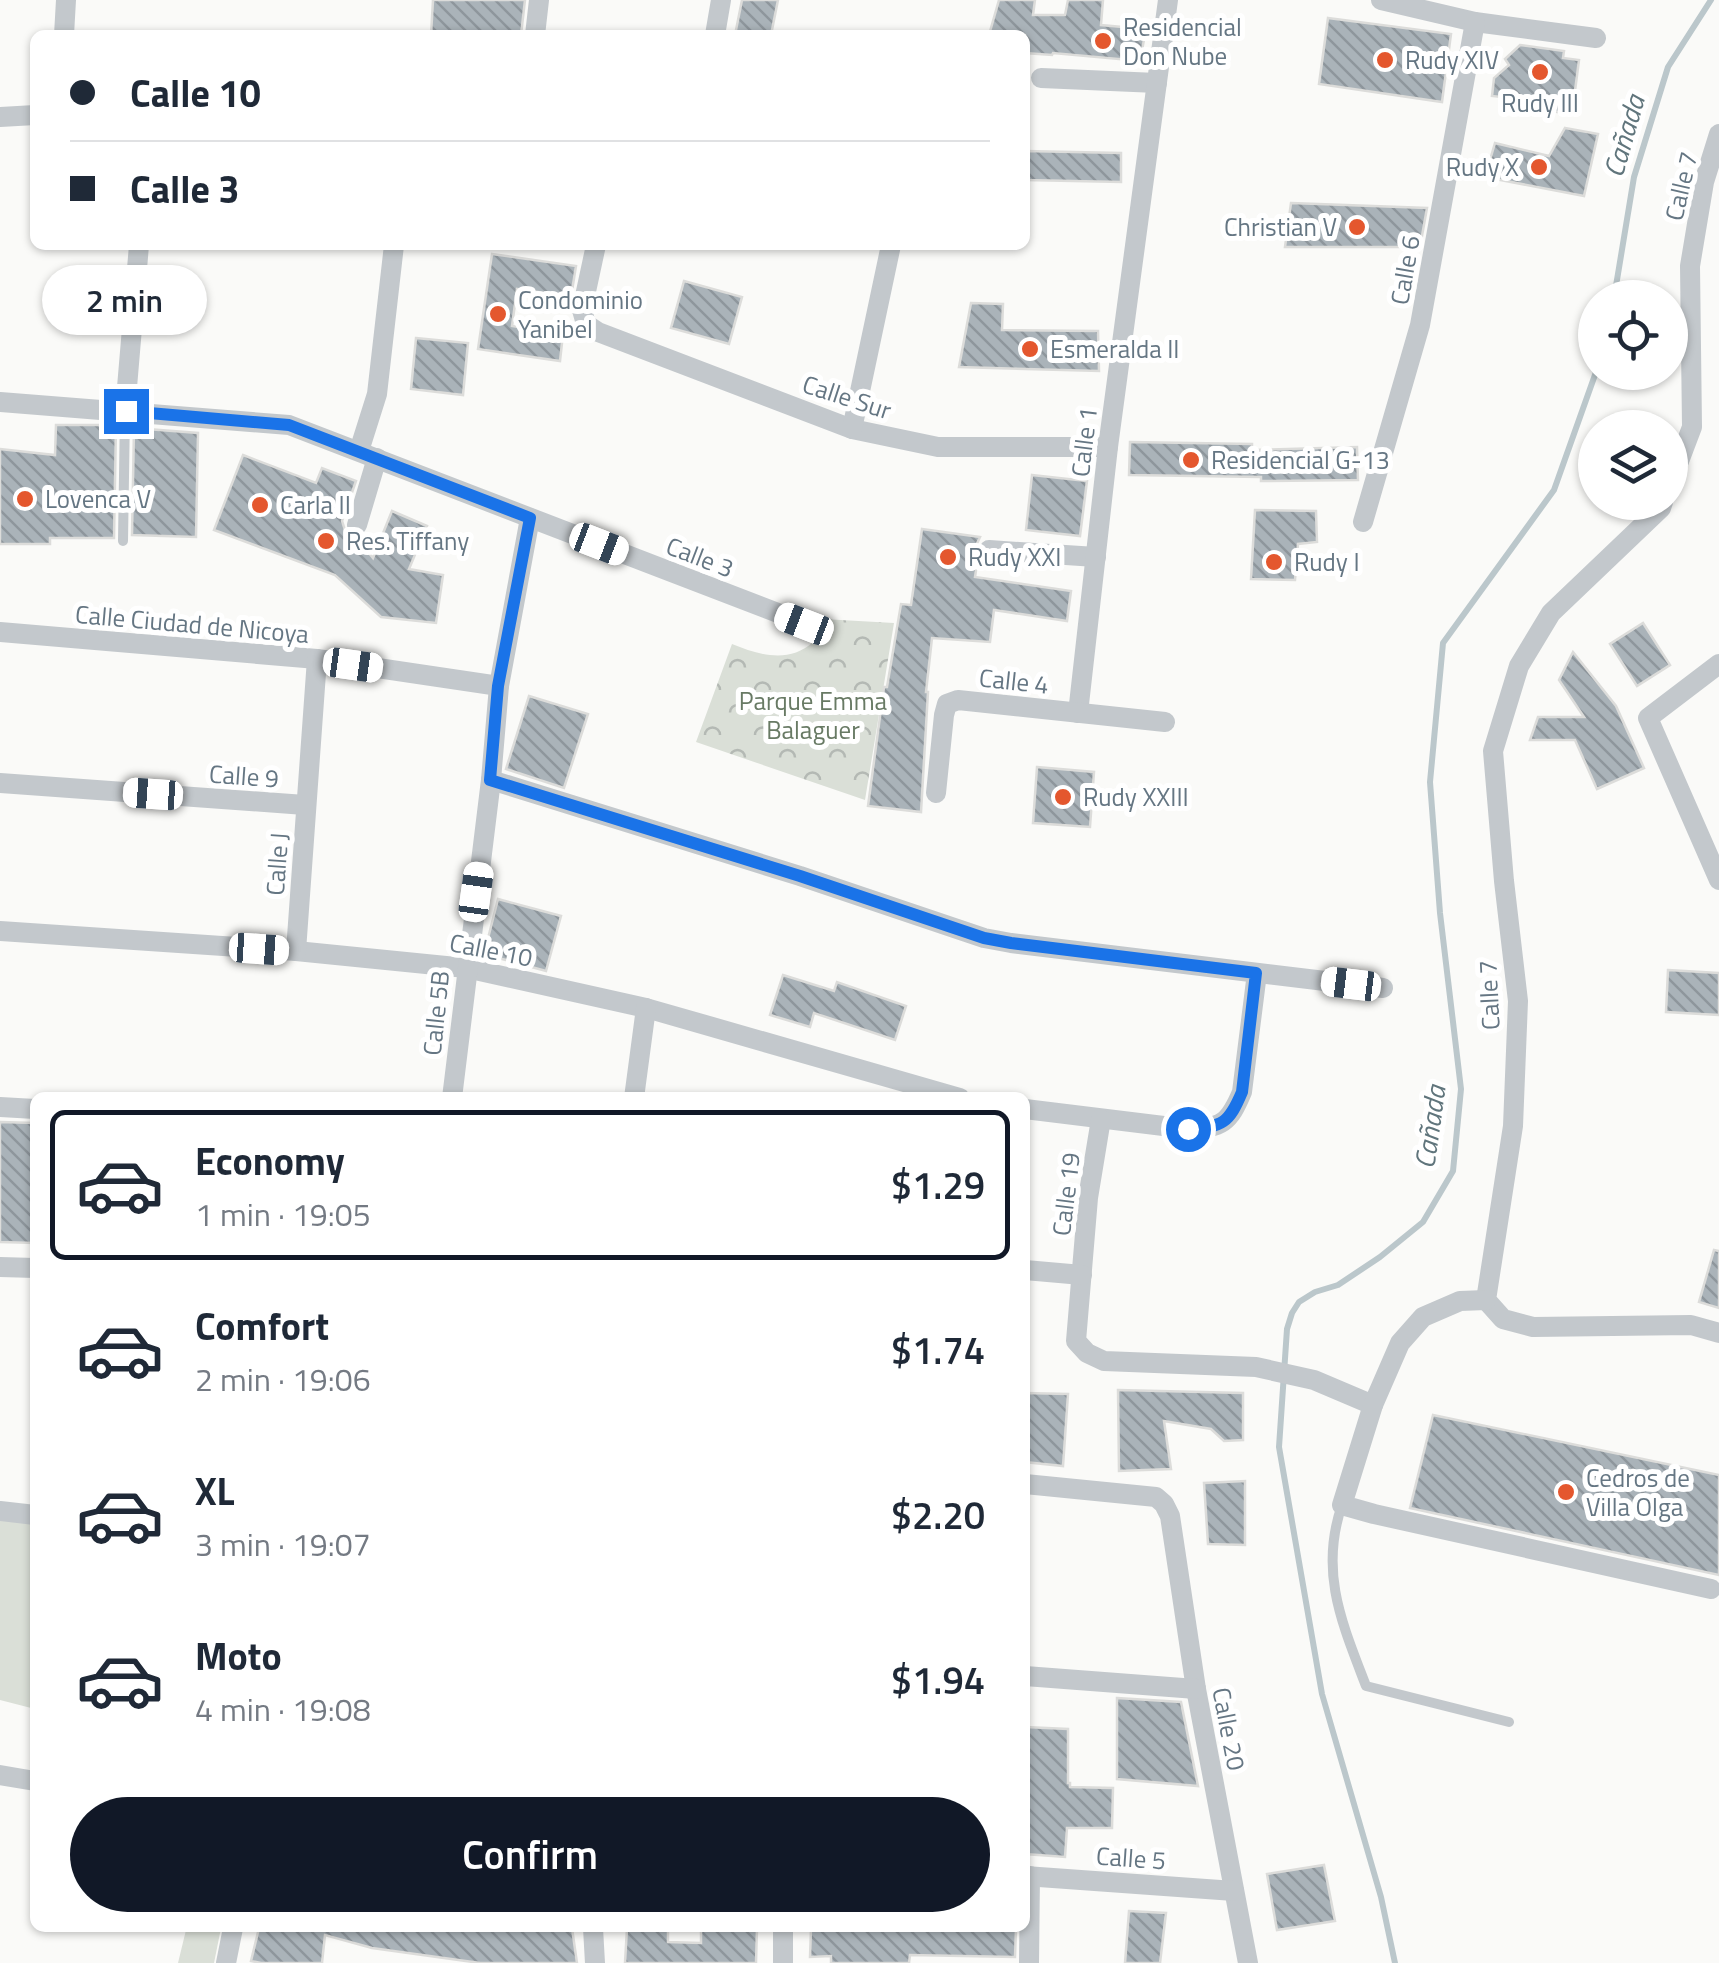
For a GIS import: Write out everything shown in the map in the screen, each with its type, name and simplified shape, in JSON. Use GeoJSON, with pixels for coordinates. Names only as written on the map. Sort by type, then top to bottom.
{"type":"FeatureCollection","features":[{"type":"Feature","properties":{"kind":"street"},"geometry":{"type":"LineString","coordinates":[[64,30],[66,0]]}},
{"type":"Feature","properties":{"kind":"street"},"geometry":{"type":"LineString","coordinates":[[536,30],[539,0]]}},
{"type":"Feature","properties":{"kind":"street"},"geometry":{"type":"LineString","coordinates":[[716,30],[721,0]]}},
{"type":"Feature","properties":{"kind":"street","name":"Calle 1"},"geometry":{"type":"LineString","coordinates":[[1078,713],[1108,447],[1168,0]]}},
{"type":"Feature","properties":{"kind":"street"},"geometry":{"type":"LineString","coordinates":[[1381,0],[1475,22],[1596,38]]}},
{"type":"Feature","properties":{"kind":"street","name":"Calle 6"},"geometry":{"type":"LineString","coordinates":[[1363,522],[1420,325],[1475,22]]}},
{"type":"Feature","properties":{"kind":"street"},"geometry":{"type":"LineString","coordinates":[[1042,78],[1157,83]]}},
{"type":"Feature","properties":{"kind":"street"},"geometry":{"type":"LineString","coordinates":[[0,116],[30,115]]}},
{"type":"Feature","properties":{"kind":"street","name":"Calle 7"},"geometry":{"type":"LineString","coordinates":[[1688,438],[1692,427],[1690,266],[1704,182],[1719,134]]}},
{"type":"Feature","properties":{"kind":"street"},"geometry":{"type":"LineString","coordinates":[[126,411],[139,250]]}},
{"type":"Feature","properties":{"kind":"street"},"geometry":{"type":"LineString","coordinates":[[357,525],[393,250]]}},
{"type":"Feature","properties":{"kind":"street","name":"Calle Sur"},"geometry":{"type":"LineString","coordinates":[[595,250],[582,310],[586,324],[598,332],[852,428],[938,447],[1108,447]]}},
{"type":"Feature","properties":{"kind":"street"},"geometry":{"type":"LineString","coordinates":[[852,428],[890,250]]}},
{"type":"Feature","properties":{"kind":"street","name":"Calle 3"},"geometry":{"type":"LineString","coordinates":[[0,402],[282,423],[804,624]]}},
{"type":"Feature","properties":{"kind":"street","name":"Calle 5B"},"geometry":{"type":"LineString","coordinates":[[453,1092],[498,686],[530,518]]}},
{"type":"Feature","properties":{"kind":"street","name":"Calle 7"},"geometry":{"type":"LineString","coordinates":[[1486,1300],[1513,1126],[1518,1001],[1492,751],[1520,666],[1551,612],[1649,520]]}},
{"type":"Feature","properties":{"kind":"street"},"geometry":{"type":"LineString","coordinates":[[990,550],[1096,557]]}},
{"type":"Feature","properties":{"kind":"street","name":"Calle Ciudad de Nicoya"},"geometry":{"type":"LineString","coordinates":[[0,632],[317,660],[498,686]]}},
{"type":"Feature","properties":{"kind":"street","name":"Calle J"},"geometry":{"type":"LineString","coordinates":[[296,951],[317,660]]}},
{"type":"Feature","properties":{"kind":"street"},"geometry":{"type":"LineString","coordinates":[[1719,664],[1648,718],[1719,880]]}},
{"type":"Feature","properties":{"kind":"street","name":"Calle 4"},"geometry":{"type":"LineString","coordinates":[[936,793],[944,715],[947,704],[958,700],[1164,722]]}},
{"type":"Feature","properties":{"kind":"street"},"geometry":{"type":"LineString","coordinates":[[490,780],[800,876],[984,938],[1383,988]]}},
{"type":"Feature","properties":{"kind":"street","name":"Calle 9"},"geometry":{"type":"LineString","coordinates":[[0,783],[306,805]]}},
{"type":"Feature","properties":{"kind":"street","name":"Calle 10"},"geometry":{"type":"LineString","coordinates":[[0,931],[296,951],[466,968],[646,1008],[939,1092]]}},
{"type":"Feature","properties":{"kind":"street"},"geometry":{"type":"LineString","coordinates":[[1030,1110],[1188,1129],[1226,1122],[1242,1092],[1256,973]]}},
{"type":"Feature","properties":{"kind":"street"},"geometry":{"type":"LineString","coordinates":[[635,1092],[646,1008]]}},
{"type":"Feature","properties":{"kind":"street"},"geometry":{"type":"LineString","coordinates":[[0,1107],[30,1109]]}},
{"type":"Feature","properties":{"kind":"street","name":"Calle 19"},"geometry":{"type":"LineString","coordinates":[[1101,1120],[1088,1198],[1076,1341],[1087,1354],[1104,1361],[1256,1367],[1314,1380],[1373,1405]]}},
{"type":"Feature","properties":{"kind":"street"},"geometry":{"type":"LineString","coordinates":[[0,1268],[30,1268]]}},
{"type":"Feature","properties":{"kind":"street"},"geometry":{"type":"LineString","coordinates":[[1030,1270],[1082,1274]]}},
{"type":"Feature","properties":{"kind":"street"},"geometry":{"type":"LineString","coordinates":[[1711,1589],[1342,1505],[1373,1405],[1400,1342],[1423,1318],[1460,1301],[1486,1300],[1503,1319],[1532,1327],[1691,1325],[1719,1333]]}},
{"type":"Feature","properties":{"kind":"street","name":"Calle 20"},"geometry":{"type":"LineString","coordinates":[[1030,1484],[1156,1497],[1170,1516],[1196,1689],[1248,1963]]}},
{"type":"Feature","properties":{"kind":"street"},"geometry":{"type":"LineString","coordinates":[[0,1510],[30,1514]]}},
{"type":"Feature","properties":{"kind":"street"},"geometry":{"type":"LineString","coordinates":[[1030,1676],[1196,1689]]}},
{"type":"Feature","properties":{"kind":"street"},"geometry":{"type":"LineString","coordinates":[[0,1775],[30,1780]]}},
{"type":"Feature","properties":{"kind":"street","name":"Calle 5"},"geometry":{"type":"LineString","coordinates":[[1030,1876],[1234,1891]]}},
{"type":"Feature","properties":{"kind":"street"},"geometry":{"type":"LineString","coordinates":[[226,1963],[232,1932]]}},
{"type":"Feature","properties":{"kind":"street"},"geometry":{"type":"LineString","coordinates":[[592,1932],[595,1963]]}},
{"type":"Feature","properties":{"kind":"street"},"geometry":{"type":"LineString","coordinates":[[783,1932],[783,1963]]}},
{"type":"Feature","properties":{"kind":"street"},"geometry":{"type":"LineString","coordinates":[[1028,1932],[1028,1963]]}},
{"type":"Feature","properties":{"kind":"lane"},"geometry":{"type":"LineString","coordinates":[[124,541],[126,411]]}},
{"type":"Feature","properties":{"kind":"lane"},"geometry":{"type":"LineString","coordinates":[[1342,1505],[1336,1524],[1332,1576],[1339,1614],[1366,1686],[1510,1722]]}},
{"type":"Feature","properties":{"kind":"green space","name":"Parque Emma Balaguer"},"geometry":{"type":"Polygon","coordinates":[[[823,619],[894,623],[865,800],[696,742],[732,644],[763,654],[794,653],[815,640],[823,619]]]}},
{"type":"Feature","properties":{"kind":"green space"},"geometry":{"type":"Polygon","coordinates":[[[0,1511],[30,1514],[30,1708],[0,1700],[0,1511]]]}},
{"type":"Feature","properties":{"kind":"green space"},"geometry":{"type":"Polygon","coordinates":[[[186,1932],[220,1932],[214,1963],[178,1963],[186,1932]]]}},
{"type":"Feature","properties":{"kind":"building"},"geometry":{"type":"Polygon","coordinates":[[[433,0],[525,0],[522,30],[431,30],[433,0]]]}},
{"type":"Feature","properties":{"kind":"building"},"geometry":{"type":"Polygon","coordinates":[[[742,0],[778,0],[772,30],[736,30],[742,0]]]}},
{"type":"Feature","properties":{"kind":"building"},"geometry":{"type":"Polygon","coordinates":[[[999,0],[1035,0],[1033,15],[1065,15],[1068,0],[1103,0],[1101,25],[1146,29],[1140,61],[1030,53],[1030,30],[990,30],[999,0]]]}},
{"type":"Feature","properties":{"kind":"building","name":"Rudy XIV"},"geometry":{"type":"Polygon","coordinates":[[[1328,18],[1451,34],[1442,102],[1319,84],[1328,18]]]}},
{"type":"Feature","properties":{"kind":"building","name":"Rudy III"},"geometry":{"type":"Polygon","coordinates":[[[1520,45],[1564,51],[1563,58],[1579,60],[1572,114],[1501,104],[1502,97],[1492,96],[1494,78],[1509,65],[1505,59],[1520,45]]]}},
{"type":"Feature","properties":{"kind":"building","name":"Rudy X"},"geometry":{"type":"Polygon","coordinates":[[[1565,128],[1598,134],[1584,196],[1485,177],[1495,143],[1549,156],[1565,128]]]}},
{"type":"Feature","properties":{"kind":"building"},"geometry":{"type":"Polygon","coordinates":[[[1030,151],[1121,153],[1121,182],[1030,180],[1030,151]]]}},
{"type":"Feature","properties":{"kind":"building","name":"Christian V"},"geometry":{"type":"Polygon","coordinates":[[[1291,203],[1427,208],[1420,247],[1285,247],[1291,203]]]}},
{"type":"Feature","properties":{"kind":"building","name":"Condominio Yanibel"},"geometry":{"type":"Polygon","coordinates":[[[492,254],[576,266],[571,297],[517,289],[512,326],[563,334],[560,361],[478,349],[492,254]]]}},
{"type":"Feature","properties":{"kind":"building"},"geometry":{"type":"Polygon","coordinates":[[[684,281],[742,297],[729,344],[671,328],[684,281]]]}},
{"type":"Feature","properties":{"kind":"building","name":"Esmeralda II"},"geometry":{"type":"Polygon","coordinates":[[[971,303],[1003,304],[1002,330],[1098,331],[1099,371],[959,367],[971,303]]]}},
{"type":"Feature","properties":{"kind":"building"},"geometry":{"type":"Polygon","coordinates":[[[416,338],[468,343],[463,395],[411,389],[416,338]]]}},
{"type":"Feature","properties":{"kind":"building"},"geometry":{"type":"Polygon","coordinates":[[[56,425],[116,425],[114,538],[50,538],[50,544],[0,544],[0,449],[55,455],[56,425]]]}},
{"type":"Feature","properties":{"kind":"building"},"geometry":{"type":"Polygon","coordinates":[[[134,428],[198,433],[196,537],[132,535],[134,428]]]}},
{"type":"Feature","properties":{"kind":"building"},"geometry":{"type":"Polygon","coordinates":[[[1130,442],[1252,444],[1252,450],[1357,447],[1358,480],[1261,481],[1261,477],[1129,475],[1130,442]]]}},
{"type":"Feature","properties":{"kind":"building"},"geometry":{"type":"Polygon","coordinates":[[[243,455],[316,483],[322,468],[356,481],[342,521],[346,534],[357,538],[373,558],[392,511],[427,526],[409,569],[443,575],[436,623],[381,617],[335,575],[214,530],[243,455]]]}},
{"type":"Feature","properties":{"kind":"building"},"geometry":{"type":"Polygon","coordinates":[[[1032,475],[1087,481],[1080,536],[1026,530],[1032,475]]]}},
{"type":"Feature","properties":{"kind":"building","name":"Rudy I"},"geometry":{"type":"Polygon","coordinates":[[[1255,510],[1316,511],[1317,542],[1298,544],[1295,580],[1251,579],[1255,510]]]}},
{"type":"Feature","properties":{"kind":"building"},"geometry":{"type":"Polygon","coordinates":[[[922,529],[980,537],[975,548],[975,577],[1071,591],[1067,621],[994,610],[990,642],[932,638],[921,812],[868,806],[884,687],[901,604],[911,605],[922,529]]]}},
{"type":"Feature","properties":{"kind":"building"},"geometry":{"type":"Polygon","coordinates":[[[1643,623],[1670,665],[1637,686],[1610,644],[1643,623]]]}},
{"type":"Feature","properties":{"kind":"building"},"geometry":{"type":"Polygon","coordinates":[[[1573,652],[1616,706],[1644,768],[1597,789],[1575,740],[1530,740],[1538,717],[1584,717],[1559,680],[1573,652]]]}},
{"type":"Feature","properties":{"kind":"building"},"geometry":{"type":"Polygon","coordinates":[[[529,696],[588,714],[564,788],[506,769],[529,696]]]}},
{"type":"Feature","properties":{"kind":"building","name":"Rudy XXIII"},"geometry":{"type":"Polygon","coordinates":[[[1037,767],[1094,772],[1090,827],[1033,823],[1037,767]]]}},
{"type":"Feature","properties":{"kind":"building"},"geometry":{"type":"Polygon","coordinates":[[[498,899],[561,916],[546,971],[484,954],[498,899]]]}},
{"type":"Feature","properties":{"kind":"building"},"geometry":{"type":"Polygon","coordinates":[[[1668,970],[1719,973],[1719,1015],[1666,1012],[1668,970]]]}},
{"type":"Feature","properties":{"kind":"building"},"geometry":{"type":"Polygon","coordinates":[[[783,975],[834,991],[837,982],[906,1006],[895,1040],[814,1013],[810,1027],[770,1015],[783,975]]]}},
{"type":"Feature","properties":{"kind":"building"},"geometry":{"type":"Polygon","coordinates":[[[0,1122],[30,1123],[30,1243],[0,1242],[0,1122]]]}},
{"type":"Feature","properties":{"kind":"building"},"geometry":{"type":"Polygon","coordinates":[[[1714,1250],[1719,1251],[1719,1308],[1699,1302],[1714,1250]]]}},
{"type":"Feature","properties":{"kind":"building"},"geometry":{"type":"Polygon","coordinates":[[[1118,1390],[1243,1393],[1243,1440],[1224,1441],[1211,1429],[1164,1421],[1171,1469],[1119,1471],[1118,1390]]]}},
{"type":"Feature","properties":{"kind":"building"},"geometry":{"type":"Polygon","coordinates":[[[1030,1393],[1068,1394],[1063,1466],[1030,1463],[1030,1393]]]}},
{"type":"Feature","properties":{"kind":"building","name":"Cedros de Villa Olga"},"geometry":{"type":"Polygon","coordinates":[[[1433,1415],[1719,1475],[1719,1575],[1410,1508],[1433,1415]]]}},
{"type":"Feature","properties":{"kind":"building"},"geometry":{"type":"Polygon","coordinates":[[[1245,1481],[1245,1545],[1208,1544],[1204,1483],[1245,1481]]]}},
{"type":"Feature","properties":{"kind":"building"},"geometry":{"type":"Polygon","coordinates":[[[1117,1698],[1181,1702],[1198,1786],[1117,1779],[1117,1698]]]}},
{"type":"Feature","properties":{"kind":"building"},"geometry":{"type":"Polygon","coordinates":[[[1030,1727],[1068,1729],[1070,1787],[1113,1788],[1112,1828],[1067,1828],[1065,1857],[1030,1854],[1030,1727]]]}},
{"type":"Feature","properties":{"kind":"building"},"geometry":{"type":"Polygon","coordinates":[[[1324,1865],[1335,1921],[1277,1930],[1267,1874],[1324,1865]]]}},
{"type":"Feature","properties":{"kind":"building"},"geometry":{"type":"Polygon","coordinates":[[[1129,1911],[1166,1913],[1160,1963],[1125,1963],[1129,1911]]]}},
{"type":"Feature","properties":{"kind":"building"},"geometry":{"type":"Polygon","coordinates":[[[258,1932],[573,1932],[577,1963],[480,1963],[372,1948],[325,1935],[322,1963],[251,1961],[258,1932]]]}},
{"type":"Feature","properties":{"kind":"building"},"geometry":{"type":"Polygon","coordinates":[[[627,1932],[668,1932],[668,1942],[701,1943],[701,1932],[757,1932],[756,1963],[625,1963],[627,1932]]]}},
{"type":"Feature","properties":{"kind":"building"},"geometry":{"type":"Polygon","coordinates":[[[811,1932],[1016,1932],[1015,1957],[910,1955],[909,1963],[831,1963],[831,1956],[810,1957],[811,1932]]]}},
{"type":"Feature","properties":{"kind":"waterway","name":"Cañada"},"geometry":{"type":"LineString","coordinates":[[1617,280],[1634,177],[1668,67],[1711,0]]}},
{"type":"Feature","properties":{"kind":"waterway","name":"Cañada"},"geometry":{"type":"LineString","coordinates":[[1395,1963],[1381,1897],[1322,1694],[1279,1447],[1287,1329],[1299,1302],[1338,1285],[1423,1222],[1453,1171],[1461,1089],[1440,913],[1430,782],[1443,643],[1554,490],[1590,390]]}},
{"type":"Feature","properties":{"kind":"place","name":"Residencial Don Nube"},"geometry":{"type":"Point","coordinates":[1103,41]}},
{"type":"Feature","properties":{"kind":"place","name":"Rudy XIV"},"geometry":{"type":"Point","coordinates":[1385,60]}},
{"type":"Feature","properties":{"kind":"place","name":"Rudy III"},"geometry":{"type":"Point","coordinates":[1540,72]}},
{"type":"Feature","properties":{"kind":"place","name":"Rudy X"},"geometry":{"type":"Point","coordinates":[1539,167]}},
{"type":"Feature","properties":{"kind":"place","name":"Christian V"},"geometry":{"type":"Point","coordinates":[1357,227]}},
{"type":"Feature","properties":{"kind":"place","name":"Condominio Yanibel"},"geometry":{"type":"Point","coordinates":[498,314]}},
{"type":"Feature","properties":{"kind":"place","name":"Esmeralda II"},"geometry":{"type":"Point","coordinates":[1030,349]}},
{"type":"Feature","properties":{"kind":"place","name":"Residencial G-13"},"geometry":{"type":"Point","coordinates":[1191,460]}},
{"type":"Feature","properties":{"kind":"place","name":"Lovenca V"},"geometry":{"type":"Point","coordinates":[25,499]}},
{"type":"Feature","properties":{"kind":"place","name":"Carla II"},"geometry":{"type":"Point","coordinates":[260,505]}},
{"type":"Feature","properties":{"kind":"place","name":"Res. Tiffany"},"geometry":{"type":"Point","coordinates":[326,541]}},
{"type":"Feature","properties":{"kind":"place","name":"Rudy XXI"},"geometry":{"type":"Point","coordinates":[948,557]}},
{"type":"Feature","properties":{"kind":"place","name":"Rudy I"},"geometry":{"type":"Point","coordinates":[1274,562]}},
{"type":"Feature","properties":{"kind":"place","name":"Rudy XXIII"},"geometry":{"type":"Point","coordinates":[1063,797]}},
{"type":"Feature","properties":{"kind":"place","name":"Cedros de Villa Olga"},"geometry":{"type":"Point","coordinates":[1566,1492]}},
{"type":"Feature","properties":{"kind":"route"},"geometry":{"type":"LineString","coordinates":[[126,411],[282,423],[530,518],[498,686],[490,780],[800,876],[984,938],[1256,973],[1242,1092],[1235,1109],[1226,1122],[1188,1129]]}}]}
